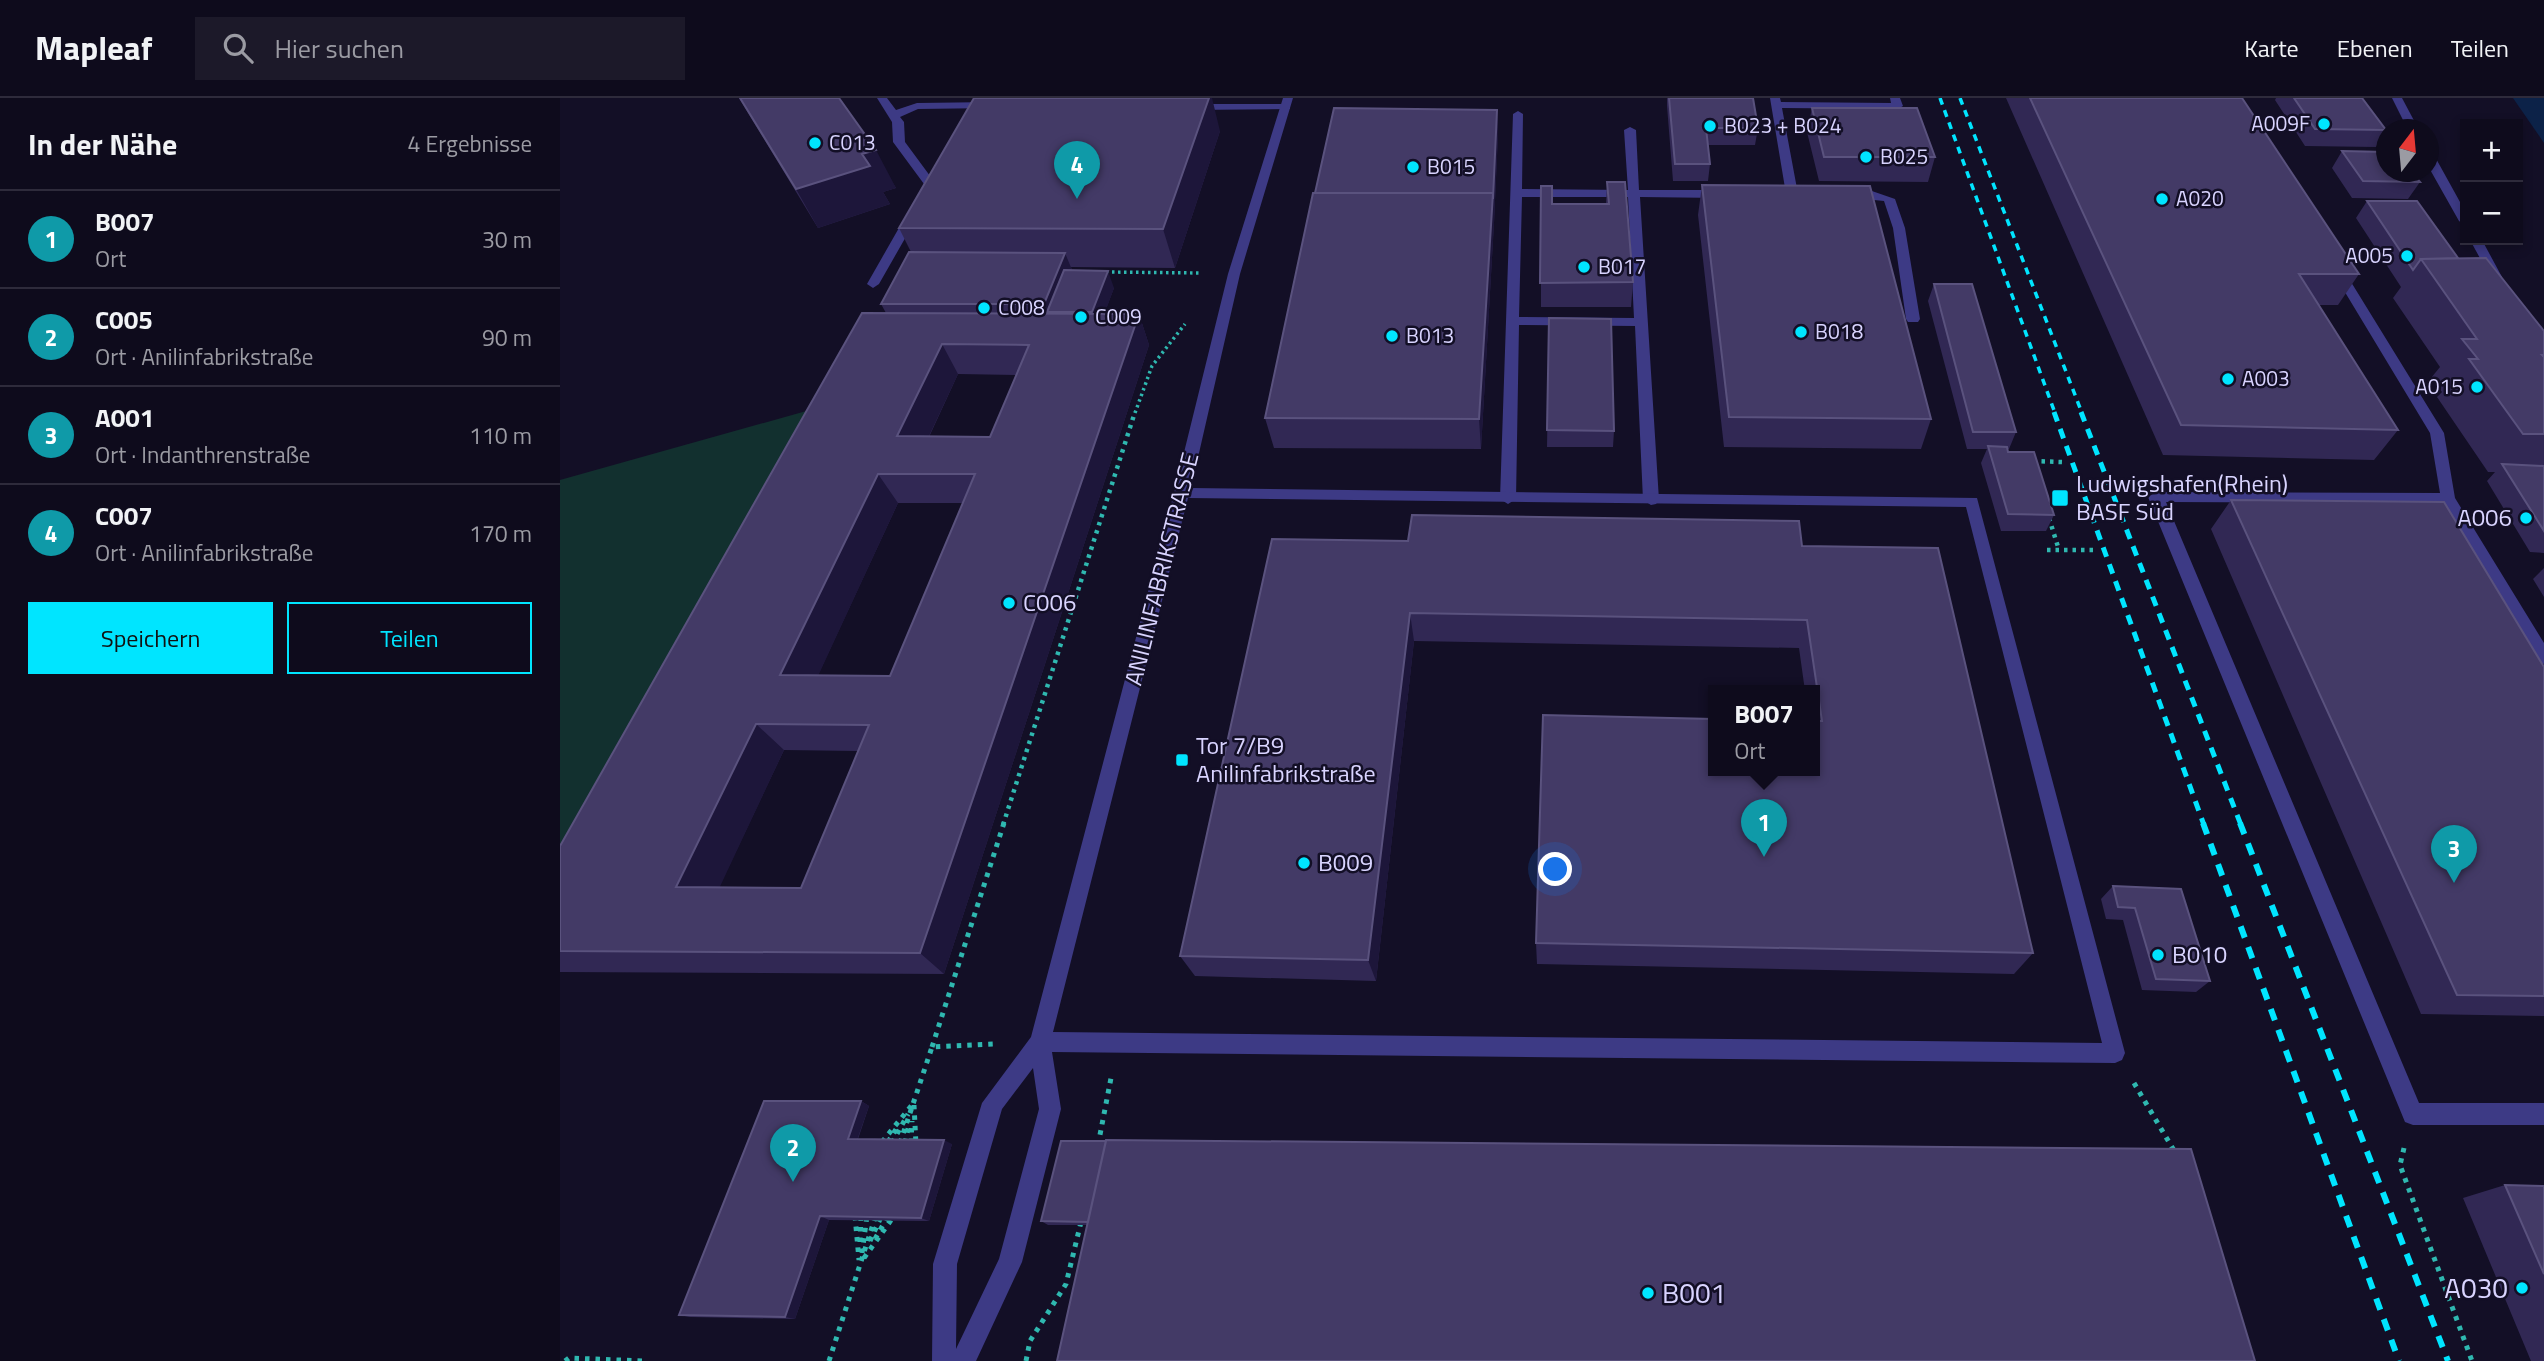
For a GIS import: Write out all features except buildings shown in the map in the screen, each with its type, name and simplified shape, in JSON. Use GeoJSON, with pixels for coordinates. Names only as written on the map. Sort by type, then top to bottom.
{"type":"FeatureCollection","features":[{"type":"Feature","properties":{"kind":"street"},"geometry":{"type":"LineString","coordinates":[[873,284],[930,184],[900,142],[898,122],[882,98]]}},
{"type":"Feature","properties":{"kind":"street"},"geometry":{"type":"LineString","coordinates":[[1792,194],[1776,102],[1898,106],[1895,98]]}},
{"type":"Feature","properties":{"kind":"street"},"geometry":{"type":"LineString","coordinates":[[2397,98],[2408,119]]}},
{"type":"Feature","properties":{"kind":"street"},"geometry":{"type":"LineString","coordinates":[[1175,107],[1287,103]]}},
{"type":"Feature","properties":{"kind":"street","name":"ANILINFABRIKSTRASSE"},"geometry":{"type":"LineString","coordinates":[[963,1361],[1010,1262],[1050,1109],[1040,1042],[1182,494],[1234,274],[1287,103]]}},
{"type":"Feature","properties":{"kind":"street"},"geometry":{"type":"LineString","coordinates":[[894,115],[917,107],[1010,105]]}},
{"type":"Feature","properties":{"kind":"street"},"geometry":{"type":"LineString","coordinates":[[1508,499],[1518,114]]}},
{"type":"Feature","properties":{"kind":"street"},"geometry":{"type":"LineString","coordinates":[[1630,130],[1651,500]]}},
{"type":"Feature","properties":{"kind":"street"},"geometry":{"type":"LineString","coordinates":[[2439,175],[2460,212]]}},
{"type":"Feature","properties":{"kind":"street"},"geometry":{"type":"LineString","coordinates":[[1516,193],[1739,194]]}},
{"type":"Feature","properties":{"kind":"street"},"geometry":{"type":"LineString","coordinates":[[1830,194],[1869,194],[1889,200],[1898,219],[1906,292],[1913,319]]}},
{"type":"Feature","properties":{"kind":"street"},"geometry":{"type":"LineString","coordinates":[[2479,245],[2501,285]]}},
{"type":"Feature","properties":{"kind":"street"},"geometry":{"type":"LineString","coordinates":[[2331,260],[2437,433],[2448,498],[2544,657]]}},
{"type":"Feature","properties":{"kind":"street"},"geometry":{"type":"LineString","coordinates":[[1512,321],[1641,322]]}},
{"type":"Feature","properties":{"kind":"street"},"geometry":{"type":"LineString","coordinates":[[1040,1042],[2115,1053],[1972,502],[1182,494]]}},
{"type":"Feature","properties":{"kind":"street"},"geometry":{"type":"LineString","coordinates":[[2448,498],[2157,497],[2413,1114],[2544,1114]]}},
{"type":"Feature","properties":{"kind":"street","name":"ANILINFABRIKSTRASSE"},"geometry":{"type":"LineString","coordinates":[[944,1361],[945,1264],[948,1252],[993,1103],[1040,1042]]}},
{"type":"Feature","properties":{"kind":"path"},"geometry":{"type":"LineString","coordinates":[[1099,272],[1207,273],[1203,285]]}},
{"type":"Feature","properties":{"kind":"path"},"geometry":{"type":"LineString","coordinates":[[914,1102],[907,1155],[914,1102],[1144,384],[1152,366],[1191,315]]}},
{"type":"Feature","properties":{"kind":"path"},"geometry":{"type":"LineString","coordinates":[[2034,472],[2030,461],[2062,461]]}},
{"type":"Feature","properties":{"kind":"path"},"geometry":{"type":"LineString","coordinates":[[2048,515],[2059,550]]}},
{"type":"Feature","properties":{"kind":"path"},"geometry":{"type":"LineString","coordinates":[[2047,550],[2094,550]]}},
{"type":"Feature","properties":{"kind":"path"},"geometry":{"type":"LineString","coordinates":[[932,1047],[1040,1042]]}},
{"type":"Feature","properties":{"kind":"path"},"geometry":{"type":"LineString","coordinates":[[1097,1151],[1118,1043]]}},
{"type":"Feature","properties":{"kind":"path"},"geometry":{"type":"LineString","coordinates":[[2115,1053],[2175,1151],[2179,1164]]}},
{"type":"Feature","properties":{"kind":"path"},"geometry":{"type":"LineString","coordinates":[[887,1148],[914,1102]]}},
{"type":"Feature","properties":{"kind":"path"},"geometry":{"type":"LineString","coordinates":[[875,1151],[914,1102]]}},
{"type":"Feature","properties":{"kind":"path"},"geometry":{"type":"LineString","coordinates":[[2413,1114],[2400,1166],[2472,1361]]}},
{"type":"Feature","properties":{"kind":"path"},"geometry":{"type":"LineString","coordinates":[[854,1204],[860,1264]]}},
{"type":"Feature","properties":{"kind":"path"},"geometry":{"type":"LineString","coordinates":[[829,1361],[860,1264],[889,1207],[860,1264]]}},
{"type":"Feature","properties":{"kind":"path"},"geometry":{"type":"LineString","coordinates":[[860,1264],[864,1209]]}},
{"type":"Feature","properties":{"kind":"path"},"geometry":{"type":"LineString","coordinates":[[1026,1361],[1030,1341],[1066,1284],[1084,1209]]}},
{"type":"Feature","properties":{"kind":"path"},"geometry":{"type":"LineString","coordinates":[[565,1361],[569,1358],[645,1361]]}},
{"type":"Feature","properties":{"kind":"green space"},"geometry":{"type":"Polygon","coordinates":[[[817,408],[560,875],[560,480],[817,408]]]}},
{"type":"Feature","properties":{"kind":"water"},"geometry":{"type":"Polygon","coordinates":[[[2513,98],[2544,98],[2544,143],[2513,98]]]}},
{"type":"Feature","properties":{"kind":"railway"},"geometry":{"type":"LineString","coordinates":[[1940,98],[2055,413]]}},
{"type":"Feature","properties":{"kind":"railway"},"geometry":{"type":"LineString","coordinates":[[1960,98],[2082,413]]}},
{"type":"Feature","properties":{"kind":"railway"},"geometry":{"type":"LineString","coordinates":[[2054,412],[2204,825]]}},
{"type":"Feature","properties":{"kind":"railway"},"geometry":{"type":"LineString","coordinates":[[2081,412],[2241,825]]}},
{"type":"Feature","properties":{"kind":"railway"},"geometry":{"type":"LineString","coordinates":[[2203,823],[2399,1361]]}},
{"type":"Feature","properties":{"kind":"railway"},"geometry":{"type":"LineString","coordinates":[[2240,823],[2448,1361]]}},
{"type":"Feature","properties":{"kind":"place","name":"A009F"},"geometry":{"type":"Point","coordinates":[2324,124]}},
{"type":"Feature","properties":{"kind":"place","name":"B023 + B024"},"geometry":{"type":"Point","coordinates":[1710,126]}},
{"type":"Feature","properties":{"kind":"place","name":"C013"},"geometry":{"type":"Point","coordinates":[815,143]}},
{"type":"Feature","properties":{"kind":"place","name":"B025"},"geometry":{"type":"Point","coordinates":[1866,157]}},
{"type":"Feature","properties":{"kind":"place","name":"B015"},"geometry":{"type":"Point","coordinates":[1413,167]}},
{"type":"Feature","properties":{"kind":"place","name":"C007"},"geometry":{"type":"Point","coordinates":[1077,199]}},
{"type":"Feature","properties":{"kind":"place","name":"A020"},"geometry":{"type":"Point","coordinates":[2162,199]}},
{"type":"Feature","properties":{"kind":"place","name":"A005"},"geometry":{"type":"Point","coordinates":[2407,256]}},
{"type":"Feature","properties":{"kind":"place","name":"B017"},"geometry":{"type":"Point","coordinates":[1584,267]}},
{"type":"Feature","properties":{"kind":"place","name":"C008"},"geometry":{"type":"Point","coordinates":[984,308]}},
{"type":"Feature","properties":{"kind":"place","name":"C009"},"geometry":{"type":"Point","coordinates":[1081,317]}},
{"type":"Feature","properties":{"kind":"place","name":"B018"},"geometry":{"type":"Point","coordinates":[1801,332]}},
{"type":"Feature","properties":{"kind":"place","name":"B013"},"geometry":{"type":"Point","coordinates":[1392,336]}},
{"type":"Feature","properties":{"kind":"place","name":"A003"},"geometry":{"type":"Point","coordinates":[2228,379]}},
{"type":"Feature","properties":{"kind":"place","name":"A015"},"geometry":{"type":"Point","coordinates":[2477,387]}},
{"type":"Feature","properties":{"kind":"place","name":"Ludwigshafen(Rhein) BASF Süd"},"geometry":{"type":"Point","coordinates":[2060,498]}},
{"type":"Feature","properties":{"kind":"place","name":"A006"},"geometry":{"type":"Point","coordinates":[2526,518]}},
{"type":"Feature","properties":{"kind":"place","name":"C006"},"geometry":{"type":"Point","coordinates":[1009,603]}},
{"type":"Feature","properties":{"kind":"place","name":"Tor 7/B9 Anilinfabrikstraße"},"geometry":{"type":"Point","coordinates":[1182,760]}},
{"type":"Feature","properties":{"kind":"place","name":"B007"},"geometry":{"type":"Point","coordinates":[1764,857]}},
{"type":"Feature","properties":{"kind":"place","name":"B009"},"geometry":{"type":"Point","coordinates":[1304,863]}},
{"type":"Feature","properties":{"kind":"place","name":"A001"},"geometry":{"type":"Point","coordinates":[2454,883]}},
{"type":"Feature","properties":{"kind":"place","name":"B010"},"geometry":{"type":"Point","coordinates":[2158,955]}},
{"type":"Feature","properties":{"kind":"place","name":"C005"},"geometry":{"type":"Point","coordinates":[793,1182]}},
{"type":"Feature","properties":{"kind":"place","name":"A030"},"geometry":{"type":"Point","coordinates":[2522,1288]}},
{"type":"Feature","properties":{"kind":"place","name":"B001"},"geometry":{"type":"Point","coordinates":[1648,1293]}}]}
